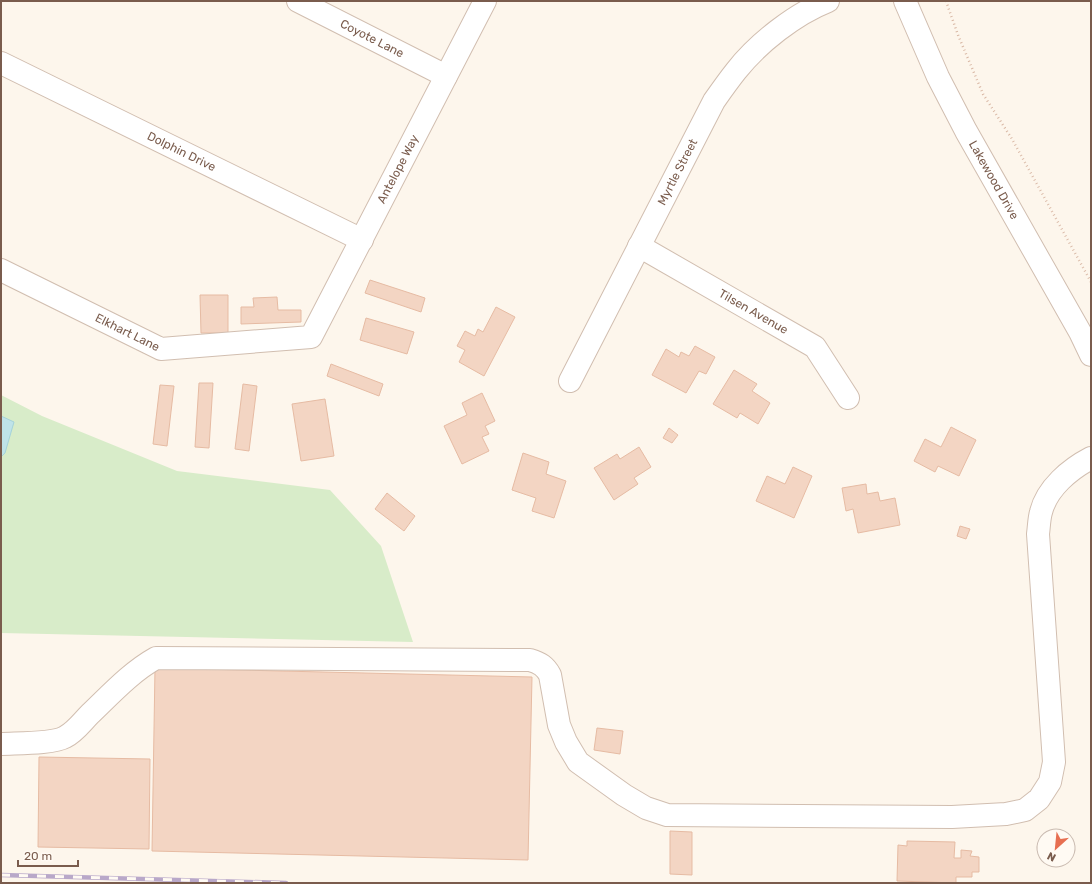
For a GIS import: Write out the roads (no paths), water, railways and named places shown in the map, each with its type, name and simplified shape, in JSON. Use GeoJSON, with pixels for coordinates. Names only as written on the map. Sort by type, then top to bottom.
{"type":"FeatureCollection","features":[{"type":"Feature","properties":{"kind":"street","name":"Coyote Lane"},"geometry":{"type":"LineString","coordinates":[[298,1],[446,76]]}},
{"type":"Feature","properties":{"kind":"street","name":"Antelope Way"},"geometry":{"type":"LineString","coordinates":[[311,337],[485,1]]}},
{"type":"Feature","properties":{"kind":"street","name":"Myrtle Street"},"geometry":{"type":"LineString","coordinates":[[570,381],[714,101],[736,70],[762,45],[791,21],[828,1]]}},
{"type":"Feature","properties":{"kind":"street","name":"Lakewood Drive"},"geometry":{"type":"LineString","coordinates":[[905,1],[938,77],[962,124],[1080,332],[1091,355]]}},
{"type":"Feature","properties":{"kind":"street","name":"Dolphin Drive"},"geometry":{"type":"LineString","coordinates":[[1,63],[362,240]]}},
{"type":"Feature","properties":{"kind":"street","name":"Tilsen Avenue"},"geometry":{"type":"LineString","coordinates":[[639,246],[816,347],[848,398]]}},
{"type":"Feature","properties":{"kind":"street","name":"Elkhart Lane"},"geometry":{"type":"LineString","coordinates":[[1,270],[161,349],[311,337]]}},
{"type":"Feature","properties":{"kind":"street"},"geometry":{"type":"LineString","coordinates":[[1,744],[50,741],[64,738],[124,681],[156,658],[530,660],[539,663],[546,668],[550,675],[560,725],[566,742],[578,762],[624,795],[646,808],[666,815],[952,817],[1006,814],[1025,810],[1039,799],[1050,782],[1054,762],[1038,534],[1041,512],[1046,496],[1061,480],[1079,465],[1091,458]]}},
{"type":"Feature","properties":{"kind":"water"},"geometry":{"type":"Polygon","coordinates":[[[1,416],[14,422],[5,453],[1,457],[1,416]]]}},
{"type":"Feature","properties":{"kind":"railway"},"geometry":{"type":"LineString","coordinates":[[1,875],[286,883]]}}]}
